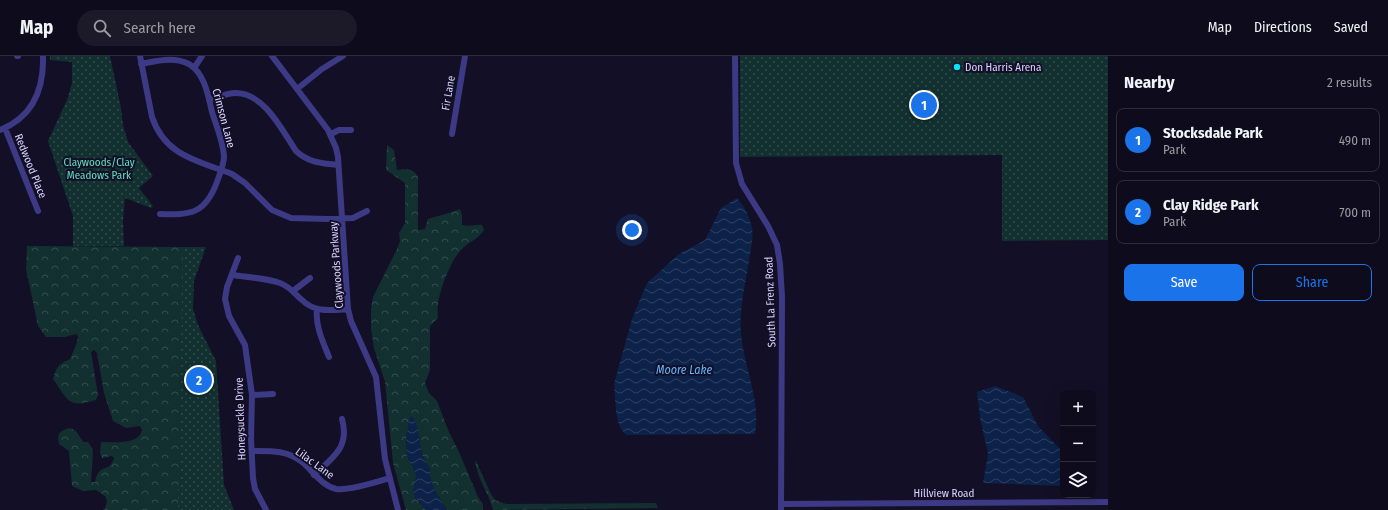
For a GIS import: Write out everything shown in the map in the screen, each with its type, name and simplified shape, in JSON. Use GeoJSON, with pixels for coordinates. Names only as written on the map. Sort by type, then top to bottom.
{"type":"FeatureCollection","features":[{"type":"Feature","properties":{"kind":"street"},"geometry":{"type":"LineString","coordinates":[[3,129],[18,121],[30,110],[35,101],[41,84],[44,68],[43,56]]}},
{"type":"Feature","properties":{"kind":"street"},"geometry":{"type":"LineString","coordinates":[[140,56],[152,118],[162,139],[179,154],[238,178],[268,206],[284,216],[297,219],[353,218],[367,211]]}},
{"type":"Feature","properties":{"kind":"street"},"geometry":{"type":"LineString","coordinates":[[141,64],[172,59],[183,61],[194,68],[202,56]]}},
{"type":"Feature","properties":{"kind":"street","name":"Claywoods Parkway"},"geometry":{"type":"LineString","coordinates":[[272,56],[330,134],[336,148],[348,309],[351,321],[376,377],[385,459],[398,510]]}},
{"type":"Feature","properties":{"kind":"street"},"geometry":{"type":"LineString","coordinates":[[297,90],[322,69],[343,56]]}},
{"type":"Feature","properties":{"kind":"street","name":"Fir Lane"},"geometry":{"type":"LineString","coordinates":[[452,134],[465,56]]}},
{"type":"Feature","properties":{"kind":"street","name":"South La Frenz Road"},"geometry":{"type":"LineString","coordinates":[[735,56],[736,152],[739,174],[747,193],[773,236],[779,255],[780,264],[782,297],[781,507]]}},
{"type":"Feature","properties":{"kind":"street","name":"Crimson Lane"},"geometry":{"type":"LineString","coordinates":[[160,214],[188,213],[205,204],[213,193],[223,163],[223,150],[209,100],[202,78],[194,68]]}},
{"type":"Feature","properties":{"kind":"street"},"geometry":{"type":"LineString","coordinates":[[209,100],[236,93],[254,98],[265,106],[301,155],[317,163],[338,165]]}},
{"type":"Feature","properties":{"kind":"street","name":"Redwood Place"},"geometry":{"type":"LineString","coordinates":[[3,129],[38,211]]}},
{"type":"Feature","properties":{"kind":"street"},"geometry":{"type":"LineString","coordinates":[[330,134],[339,130],[351,130]]}},
{"type":"Feature","properties":{"kind":"street","name":"Honeysuckle Drive"},"geometry":{"type":"LineString","coordinates":[[238,258],[225,298],[226,308],[245,345],[252,395],[252,452],[255,489],[266,510]]}},
{"type":"Feature","properties":{"kind":"street"},"geometry":{"type":"LineString","coordinates":[[232,275],[265,279],[281,284],[293,291],[311,308],[321,311],[348,309]]}},
{"type":"Feature","properties":{"kind":"street"},"geometry":{"type":"LineString","coordinates":[[293,291],[310,278]]}},
{"type":"Feature","properties":{"kind":"street"},"geometry":{"type":"LineString","coordinates":[[317,309],[316,319],[318,330],[329,358]]}},
{"type":"Feature","properties":{"kind":"street"},"geometry":{"type":"LineString","coordinates":[[252,395],[273,394]]}},
{"type":"Feature","properties":{"kind":"street"},"geometry":{"type":"LineString","coordinates":[[314,475],[339,451],[345,429],[342,419]]}},
{"type":"Feature","properties":{"kind":"street","name":"Lilac Lane"},"geometry":{"type":"LineString","coordinates":[[252,452],[278,451],[292,456],[302,462],[314,475],[327,485],[336,489],[345,489],[390,478]]}},
{"type":"Feature","properties":{"kind":"street","name":"Hillview Road"},"geometry":{"type":"LineString","coordinates":[[781,507],[1108,502]]}},
{"type":"Feature","properties":{"kind":"green space","name":"Claywoods/Clay Meadows Park"},"geometry":{"type":"Polygon","coordinates":[[[50,56],[110,56],[123,125],[128,142],[153,176],[139,188],[153,206],[151,208],[125,198],[123,221],[124,246],[73,246],[73,216],[48,141],[67,100],[72,83],[72,62],[50,60],[50,56]]]}},
{"type":"Feature","properties":{"kind":"green space"},"geometry":{"type":"Polygon","coordinates":[[[740,56],[1108,56],[1108,240],[1002,241],[1002,155],[740,157],[740,56]]]}},
{"type":"Feature","properties":{"kind":"green space"},"geometry":{"type":"Polygon","coordinates":[[[387,145],[394,150],[397,170],[404,169],[412,171],[418,177],[418,230],[425,229],[428,219],[460,209],[462,215],[462,225],[482,225],[484,230],[479,236],[461,250],[453,261],[446,276],[439,299],[438,318],[430,326],[430,370],[425,383],[429,393],[437,401],[478,497],[483,504],[483,510],[447,510],[435,491],[430,477],[430,470],[422,455],[417,427],[407,431],[406,447],[407,456],[416,474],[415,498],[426,510],[406,510],[393,463],[385,382],[374,348],[371,329],[371,309],[373,297],[397,249],[400,241],[399,233],[405,223],[405,183],[386,170],[387,145]]]}},
{"type":"Feature","properties":{"kind":"green space"},"geometry":{"type":"Polygon","coordinates":[[[27,246],[183,247],[192,284],[192,311],[199,421],[227,510],[103,510],[105,509],[107,501],[105,496],[96,490],[83,491],[72,486],[69,451],[59,444],[58,437],[61,431],[70,428],[76,431],[83,442],[88,442],[92,448],[91,482],[95,482],[98,473],[111,465],[114,458],[112,456],[102,458],[100,453],[101,442],[125,442],[136,438],[140,435],[142,430],[140,426],[126,428],[113,421],[104,393],[97,353],[94,350],[91,352],[98,395],[96,400],[87,403],[74,403],[66,397],[53,379],[59,366],[63,362],[70,359],[78,336],[76,334],[65,337],[46,337],[38,326],[26,269],[27,246]]]}},
{"type":"Feature","properties":{"kind":"green space"},"geometry":{"type":"Polygon","coordinates":[[[183,247],[206,247],[194,281],[193,309],[198,325],[216,361],[224,485],[234,510],[178,510],[183,247]]]}},
{"type":"Feature","properties":{"kind":"green space"},"geometry":{"type":"Polygon","coordinates":[[[475,459],[495,500],[506,504],[656,503],[658,508],[493,510],[489,497],[480,479],[475,459]]]}},
{"type":"Feature","properties":{"kind":"water","name":"Moore Lake"},"geometry":{"type":"Polygon","coordinates":[[[737,198],[748,216],[753,236],[743,298],[741,334],[756,409],[755,434],[626,435],[618,422],[614,384],[632,319],[647,283],[679,254],[705,240],[721,208],[737,198]]]}},
{"type":"Feature","properties":{"kind":"water"},"geometry":{"type":"Polygon","coordinates":[[[995,386],[1023,397],[1038,426],[1060,449],[1060,486],[983,483],[988,454],[980,418],[977,392],[995,386]]]}},
{"type":"Feature","properties":{"kind":"water"},"geometry":{"type":"Polygon","coordinates":[[[410,416],[414,418],[417,427],[422,455],[430,470],[430,477],[435,491],[447,510],[426,510],[415,498],[413,491],[416,474],[407,456],[406,447],[410,416]]]}},
{"type":"Feature","properties":{"kind":"place","name":"Don Harris Arena"},"geometry":{"type":"Point","coordinates":[957,67]}},
{"type":"Feature","properties":{"kind":"place","name":"Stocksdale Park"},"geometry":{"type":"Point","coordinates":[924,105]}},
{"type":"Feature","properties":{"kind":"place","name":"Clay Ridge Park"},"geometry":{"type":"Point","coordinates":[199,380]}}]}
